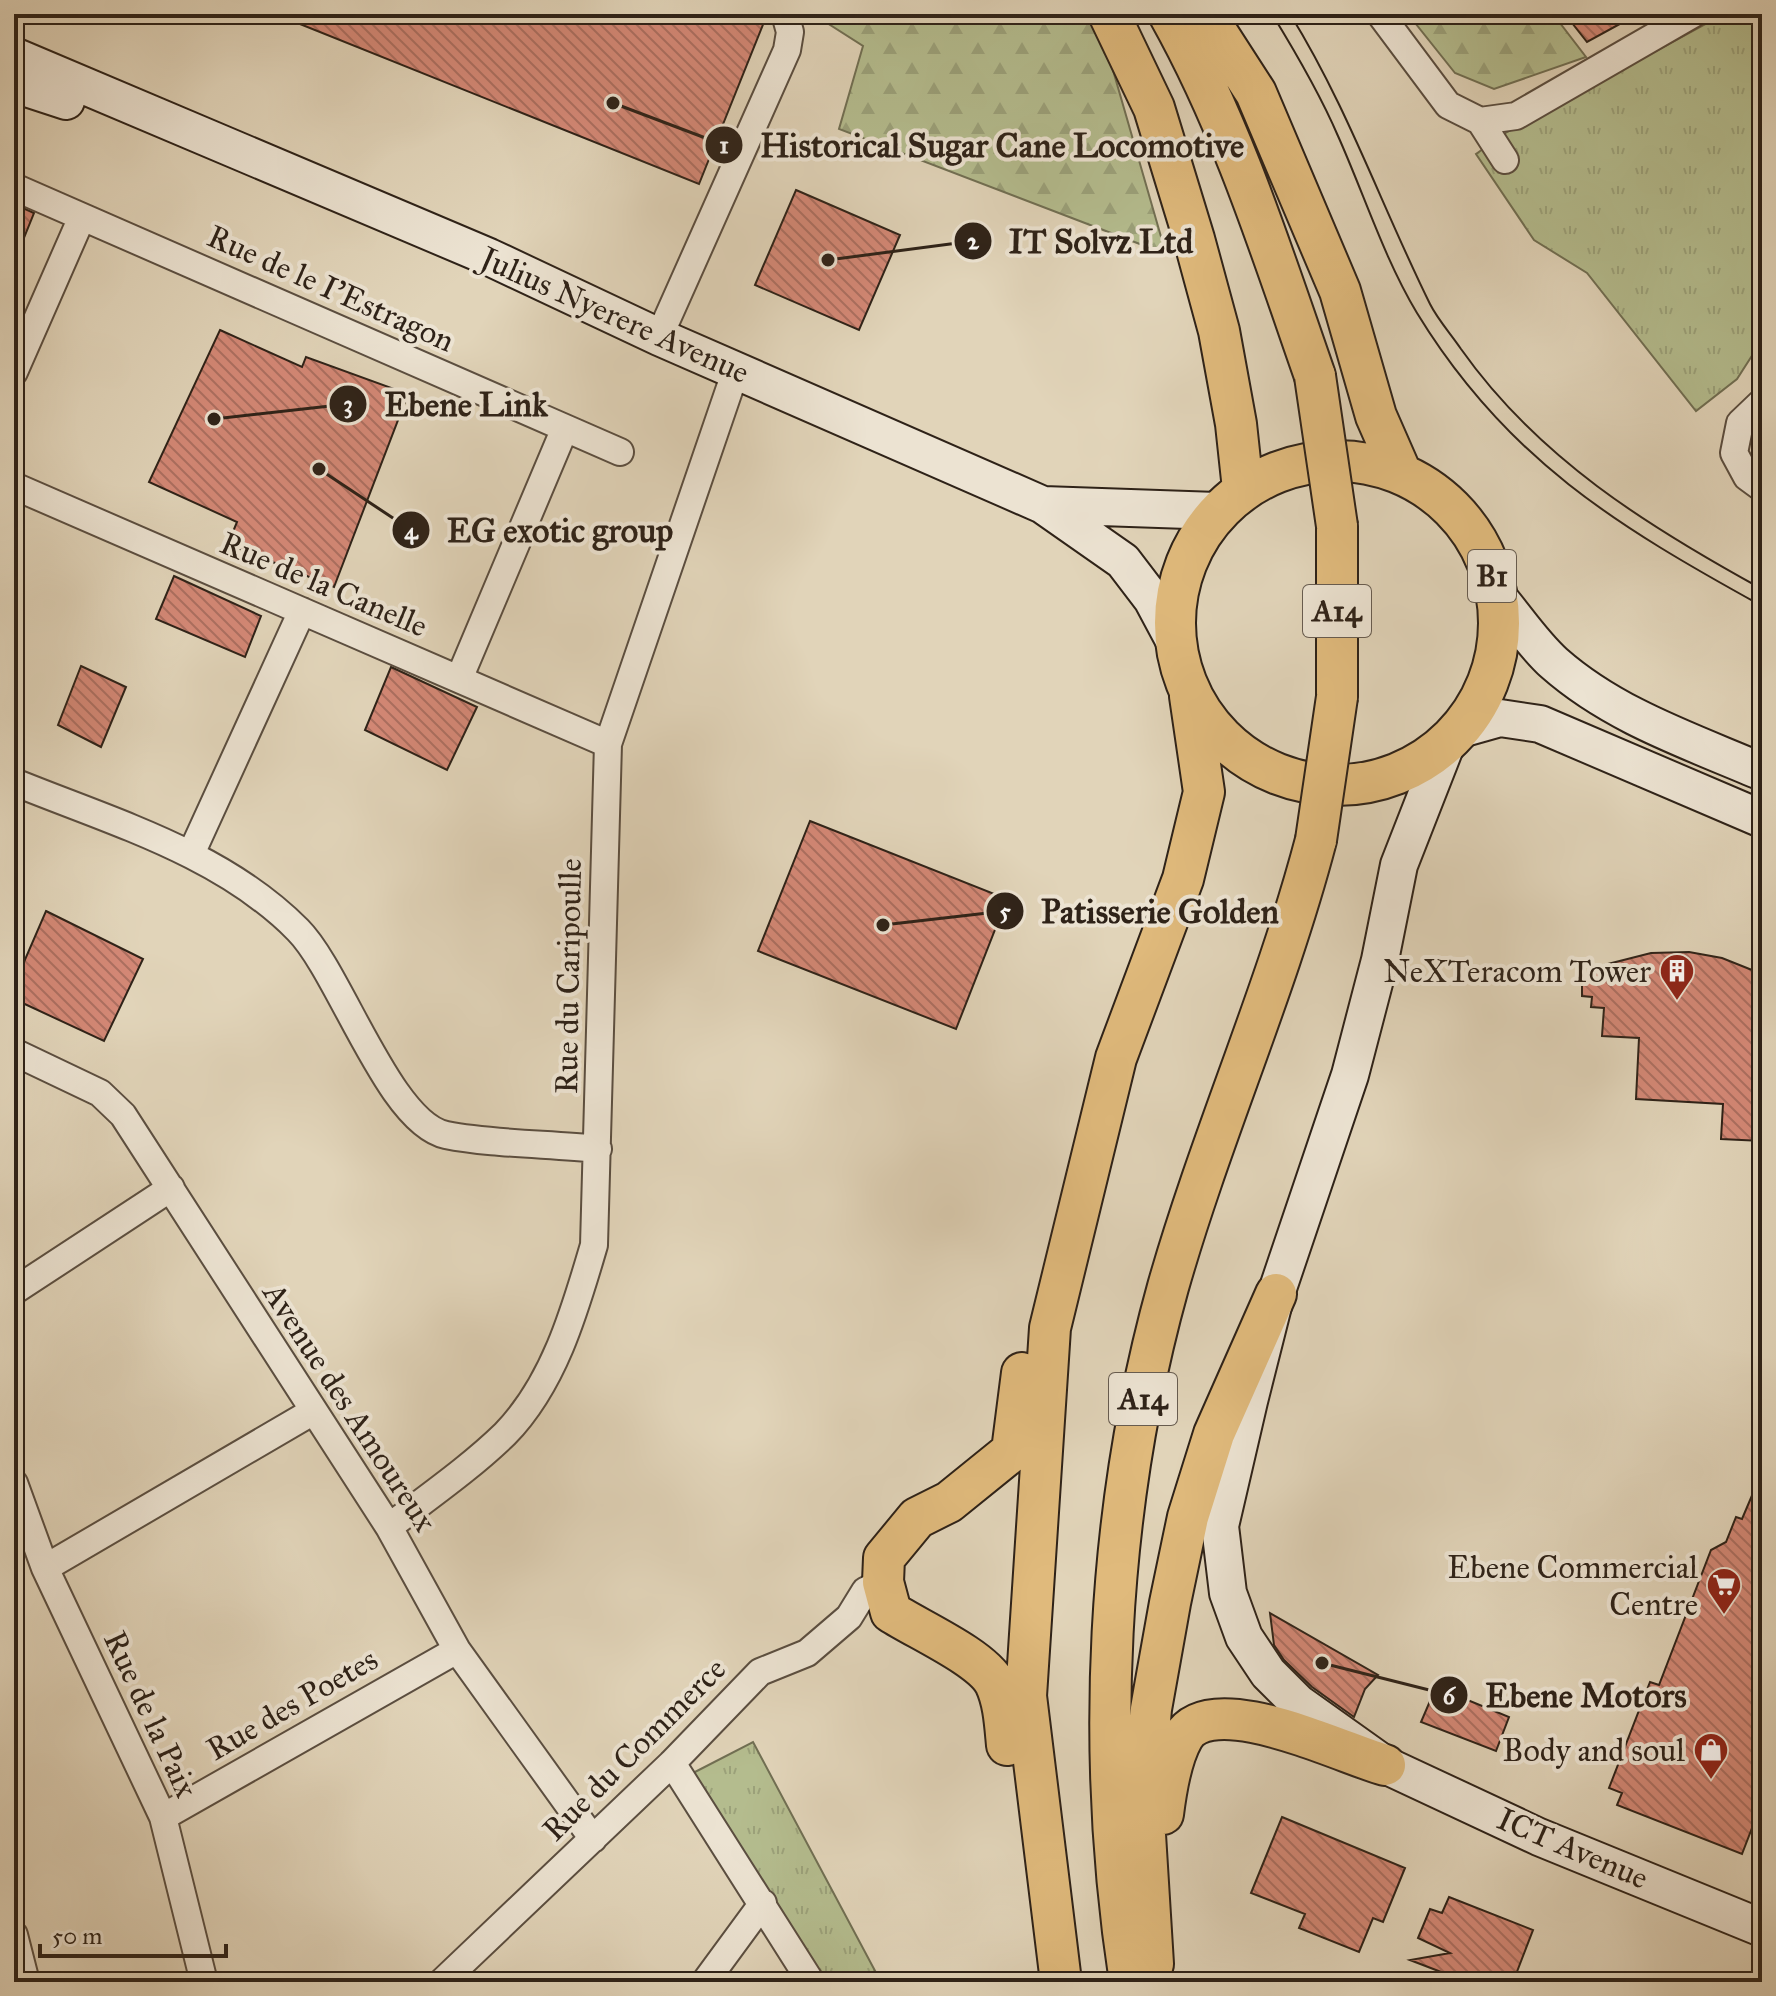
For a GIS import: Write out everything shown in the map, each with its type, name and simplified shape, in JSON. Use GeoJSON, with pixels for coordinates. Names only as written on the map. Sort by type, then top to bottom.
{"type":"FeatureCollection","features":[{"type":"Feature","properties":{"kind":"main road"},"geometry":{"type":"LineString","coordinates":[[1109,14],[1154,108],[1219,331],[1236,424],[1230,500]]}},
{"type":"Feature","properties":{"kind":"main road","name":"A14"},"geometry":{"type":"LineString","coordinates":[[1130,1982],[1119,1911],[1112,1794],[1114,1609],[1123,1515],[1142,1401],[1168,1288],[1297,913],[1316,840],[1337,697],[1337,526],[1315,376],[1245,174],[1207,87],[1169,14]]}},
{"type":"Feature","properties":{"kind":"main road"},"geometry":{"type":"LineString","coordinates":[[1205,14],[1256,93],[1340,291],[1376,416],[1401,473]]}},
{"type":"Feature","properties":{"kind":"main road","name":"Julius Nyerere Avenue"},"geometry":{"type":"LineString","coordinates":[[14,43],[138,95],[180,125]]}},
{"type":"Feature","properties":{"kind":"main road","name":"Julius Nyerere Avenue"},"geometry":{"type":"LineString","coordinates":[[14,56],[489,257],[659,337],[1043,505],[1123,561],[1152,599],[1175,642],[1190,696],[1220,736],[1260,766],[1306,783],[1356,785],[1404,771],[1453,737],[1500,718],[1540,724],[1762,819]]}},
{"type":"Feature","properties":{"kind":"main road"},"geometry":{"type":"LineString","coordinates":[[14,84],[73,103],[180,125]]}},
{"type":"Feature","properties":{"kind":"main road","name":"Julius Nyerere Avenue"},"geometry":{"type":"LineString","coordinates":[[1175,642],[1176,594],[1190,549],[1230,500],[1293,466],[1348,460],[1401,473],[1427,487],[1453,509],[1474,535],[1489,565],[1498,597],[1499,644],[1486,689],[1453,737]]}},
{"type":"Feature","properties":{"kind":"main road","name":"Julius Nyerere Avenue"},"geometry":{"type":"LineString","coordinates":[[1043,505],[1230,500]]}},
{"type":"Feature","properties":{"kind":"main road","name":"Julius Nyerere Avenue"},"geometry":{"type":"LineString","coordinates":[[1498,597],[1552,661],[1596,696],[1647,723],[1762,772]]}},
{"type":"Feature","properties":{"kind":"main road"},"geometry":{"type":"LineString","coordinates":[[1059,1982],[1026,1696],[1050,1328],[1116,1058],[1183,879],[1204,792],[1190,696]]}},
{"type":"Feature","properties":{"kind":"main road","name":"ICT Avenue"},"geometry":{"type":"LineString","coordinates":[[1453,737],[1399,865],[1380,960],[1350,1075],[1276,1294],[1220,1526],[1228,1593],[1244,1637],[1268,1673],[1298,1703],[1385,1765],[1539,1837],[1762,1928]]}},
{"type":"Feature","properties":{"kind":"main road"},"geometry":{"type":"LineString","coordinates":[[1059,1982],[1032,1915],[1012,1801],[1004,1710],[994,1681],[969,1658],[891,1612],[883,1582],[884,1558],[917,1518],[949,1502],[1012,1451],[1027,1338],[1081,1115],[1116,1058]]}},
{"type":"Feature","properties":{"kind":"main road"},"geometry":{"type":"LineString","coordinates":[[1157,1982],[1143,1802],[1151,1709],[1188,1517],[1214,1434],[1276,1294]]}},
{"type":"Feature","properties":{"kind":"main road"},"geometry":{"type":"LineString","coordinates":[[1157,1982],[1164,1948],[1160,1843],[1165,1791],[1184,1736],[1208,1719],[1258,1722],[1385,1765]]}},
{"type":"Feature","properties":{"kind":"street"},"geometry":{"type":"LineString","coordinates":[[659,337],[787,50],[790,32],[785,14]]}},
{"type":"Feature","properties":{"kind":"street"},"geometry":{"type":"LineString","coordinates":[[1380,14],[1448,105],[1480,121],[1505,160]]}},
{"type":"Feature","properties":{"kind":"street"},"geometry":{"type":"LineString","coordinates":[[1480,121],[1516,116],[1693,14]]}},
{"type":"Feature","properties":{"kind":"street","name":"Rue de le I'Estragon"},"geometry":{"type":"LineString","coordinates":[[14,187],[620,452]]}},
{"type":"Feature","properties":{"kind":"street"},"geometry":{"type":"LineString","coordinates":[[14,372],[82,217]]}},
{"type":"Feature","properties":{"kind":"street","name":"Rue du Caripoulle"},"geometry":{"type":"LineString","coordinates":[[389,1527],[506,1432],[538,1387],[576,1306],[594,1245],[608,744],[736,370]]}},
{"type":"Feature","properties":{"kind":"street"},"geometry":{"type":"LineString","coordinates":[[1762,402],[1740,423],[1734,453],[1747,477],[1762,488]]}},
{"type":"Feature","properties":{"kind":"street"},"geometry":{"type":"LineString","coordinates":[[459,679],[565,428]]}},
{"type":"Feature","properties":{"kind":"street","name":"Rue de la Canelle"},"geometry":{"type":"LineString","coordinates":[[14,486],[608,744]]}},
{"type":"Feature","properties":{"kind":"street"},"geometry":{"type":"LineString","coordinates":[[191,854],[302,611]]}},
{"type":"Feature","properties":{"kind":"street"},"geometry":{"type":"LineString","coordinates":[[14,782],[191,854],[220,870],[300,931],[391,1084],[418,1117],[443,1134],[598,1149]]}},
{"type":"Feature","properties":{"kind":"street","name":"Avenue des Amoureux"},"geometry":{"type":"LineString","coordinates":[[14,1052],[100,1093],[123,1115],[389,1527],[457,1650],[593,1839]]}},
{"type":"Feature","properties":{"kind":"street"},"geometry":{"type":"LineString","coordinates":[[14,1291],[171,1188]]}},
{"type":"Feature","properties":{"kind":"street"},"geometry":{"type":"LineString","coordinates":[[45,1568],[312,1412]]}},
{"type":"Feature","properties":{"kind":"street","name":"Rue de la Paix"},"geometry":{"type":"LineString","coordinates":[[14,1483],[45,1568],[163,1817],[204,1982]]}},
{"type":"Feature","properties":{"kind":"street","name":"Rue du Commerce"},"geometry":{"type":"LineString","coordinates":[[442,1982],[672,1763],[760,1672],[807,1653],[849,1617],[865,1591],[883,1582]]}},
{"type":"Feature","properties":{"kind":"street","name":"Rue des Poetes"},"geometry":{"type":"LineString","coordinates":[[163,1817],[457,1650]]}},
{"type":"Feature","properties":{"kind":"street"},"geometry":{"type":"LineString","coordinates":[[672,1763],[811,1982]]}},
{"type":"Feature","properties":{"kind":"street"},"geometry":{"type":"LineString","coordinates":[[705,1982],[763,1903]]}},
{"type":"Feature","properties":{"kind":"street"},"geometry":{"type":"LineString","coordinates":[[14,1935],[26,1982]]}},
{"type":"Feature","properties":{"kind":"green space"},"geometry":{"type":"Polygon","coordinates":[[[813,14],[1087,14],[1106,46],[1166,254],[839,129],[863,46],[813,14]]]}},
{"type":"Feature","properties":{"kind":"green space"},"geometry":{"type":"Polygon","coordinates":[[[1408,14],[1553,14],[1586,57],[1494,89],[1455,73],[1408,14]]]}},
{"type":"Feature","properties":{"kind":"green space"},"geometry":{"type":"Polygon","coordinates":[[[1709,22],[1762,22],[1762,340],[1737,379],[1696,411],[1587,273],[1534,240],[1476,154],[1507,132],[1709,22]]]}},
{"type":"Feature","properties":{"kind":"green space"},"geometry":{"type":"Polygon","coordinates":[[[753,1742],[881,1982],[822,1982],[693,1773],[753,1742]]]}},
{"type":"Feature","properties":{"kind":"building"},"geometry":{"type":"Polygon","coordinates":[[[275,14],[745,14],[764,22],[699,184],[275,14]]]}},
{"type":"Feature","properties":{"kind":"building"},"geometry":{"type":"Polygon","coordinates":[[[1565,14],[1638,14],[1587,42],[1565,14]]]}},
{"type":"Feature","properties":{"kind":"building"},"geometry":{"type":"Polygon","coordinates":[[[796,190],[900,235],[859,330],[755,285],[796,190]]]}},
{"type":"Feature","properties":{"kind":"building"},"geometry":{"type":"Polygon","coordinates":[[[14,204],[34,213],[15,260],[14,260],[14,204]]]}},
{"type":"Feature","properties":{"kind":"building"},"geometry":{"type":"Polygon","coordinates":[[[220,330],[302,367],[306,357],[408,394],[334,587],[228,544],[237,522],[149,482],[220,330]]]}},
{"type":"Feature","properties":{"kind":"building"},"geometry":{"type":"Polygon","coordinates":[[[174,576],[261,616],[245,657],[156,619],[174,576]]]}},
{"type":"Feature","properties":{"kind":"building"},"geometry":{"type":"Polygon","coordinates":[[[81,666],[126,687],[101,747],[58,725],[81,666]]]}},
{"type":"Feature","properties":{"kind":"building"},"geometry":{"type":"Polygon","coordinates":[[[391,667],[477,707],[447,770],[365,730],[391,667]]]}},
{"type":"Feature","properties":{"kind":"building"},"geometry":{"type":"Polygon","coordinates":[[[810,821],[1007,899],[956,1029],[758,951],[810,821]]]}},
{"type":"Feature","properties":{"kind":"building"},"geometry":{"type":"Polygon","coordinates":[[[46,911],[143,959],[104,1041],[14,999],[14,985],[46,911]]]}},
{"type":"Feature","properties":{"kind":"building","name":"NeXTeracom Tower"},"geometry":{"type":"Polygon","coordinates":[[[1689,952],[1722,958],[1762,974],[1762,1141],[1721,1139],[1723,1104],[1636,1099],[1639,1038],[1602,1036],[1604,1008],[1591,1007],[1592,997],[1582,996],[1582,978],[1604,965],[1651,953],[1689,952]]]}},
{"type":"Feature","properties":{"kind":"building","name":"Ebene Commercial Centre"},"geometry":{"type":"Polygon","coordinates":[[[1762,1472],[1762,1802],[1742,1854],[1617,1805],[1622,1793],[1609,1788],[1650,1682],[1659,1685],[1711,1550],[1726,1542],[1736,1517],[1742,1519],[1762,1472]]]}},
{"type":"Feature","properties":{"kind":"building"},"geometry":{"type":"Polygon","coordinates":[[[1270,1613],[1378,1675],[1365,1689],[1354,1717],[1312,1687],[1284,1660],[1274,1645],[1270,1613]]]}},
{"type":"Feature","properties":{"kind":"building"},"geometry":{"type":"Polygon","coordinates":[[[1436,1687],[1509,1717],[1496,1751],[1421,1722],[1436,1687]]]}},
{"type":"Feature","properties":{"kind":"building"},"geometry":{"type":"Polygon","coordinates":[[[1282,1817],[1405,1868],[1383,1922],[1373,1918],[1359,1952],[1299,1928],[1305,1914],[1251,1893],[1282,1817]]]}},
{"type":"Feature","properties":{"kind":"building"},"geometry":{"type":"Polygon","coordinates":[[[1449,1897],[1533,1930],[1513,1982],[1467,1982],[1410,1960],[1450,1953],[1418,1938],[1430,1909],[1442,1913],[1449,1897]]]}},
{"type":"Feature","properties":{"kind":"tram line"},"geometry":{"type":"LineString","coordinates":[[1272,14],[1331,120],[1405,292],[1451,364],[1488,409],[1527,449],[1613,517],[1762,606]]}},
{"type":"Feature","properties":{"kind":"tram line"},"geometry":{"type":"LineString","coordinates":[[1290,14],[1347,121],[1430,304],[1491,388],[1524,424],[1597,486],[1677,540],[1762,589]]}},
{"type":"Feature","properties":{"kind":"place","name":"Historical Sugar Cane Locomotive"},"geometry":{"type":"Point","coordinates":[613,103]}},
{"type":"Feature","properties":{"kind":"place","name":"IT Solvz Ltd"},"geometry":{"type":"Point","coordinates":[828,260]}},
{"type":"Feature","properties":{"kind":"place","name":"Ebene Link"},"geometry":{"type":"Point","coordinates":[214,419]}},
{"type":"Feature","properties":{"kind":"place","name":"EG exotic group"},"geometry":{"type":"Point","coordinates":[319,469]}},
{"type":"Feature","properties":{"kind":"place","name":"Patisserie Golden"},"geometry":{"type":"Point","coordinates":[883,925]}},
{"type":"Feature","properties":{"kind":"place","name":"NeXTeracom Tower"},"geometry":{"type":"Point","coordinates":[1677,1002]}},
{"type":"Feature","properties":{"kind":"place","name":"Ebene Commercial Centre"},"geometry":{"type":"Point","coordinates":[1724,1616]}},
{"type":"Feature","properties":{"kind":"place","name":"Ebene Motors"},"geometry":{"type":"Point","coordinates":[1322,1663]}},
{"type":"Feature","properties":{"kind":"place","name":"Body and soul"},"geometry":{"type":"Point","coordinates":[1711,1781]}}]}
